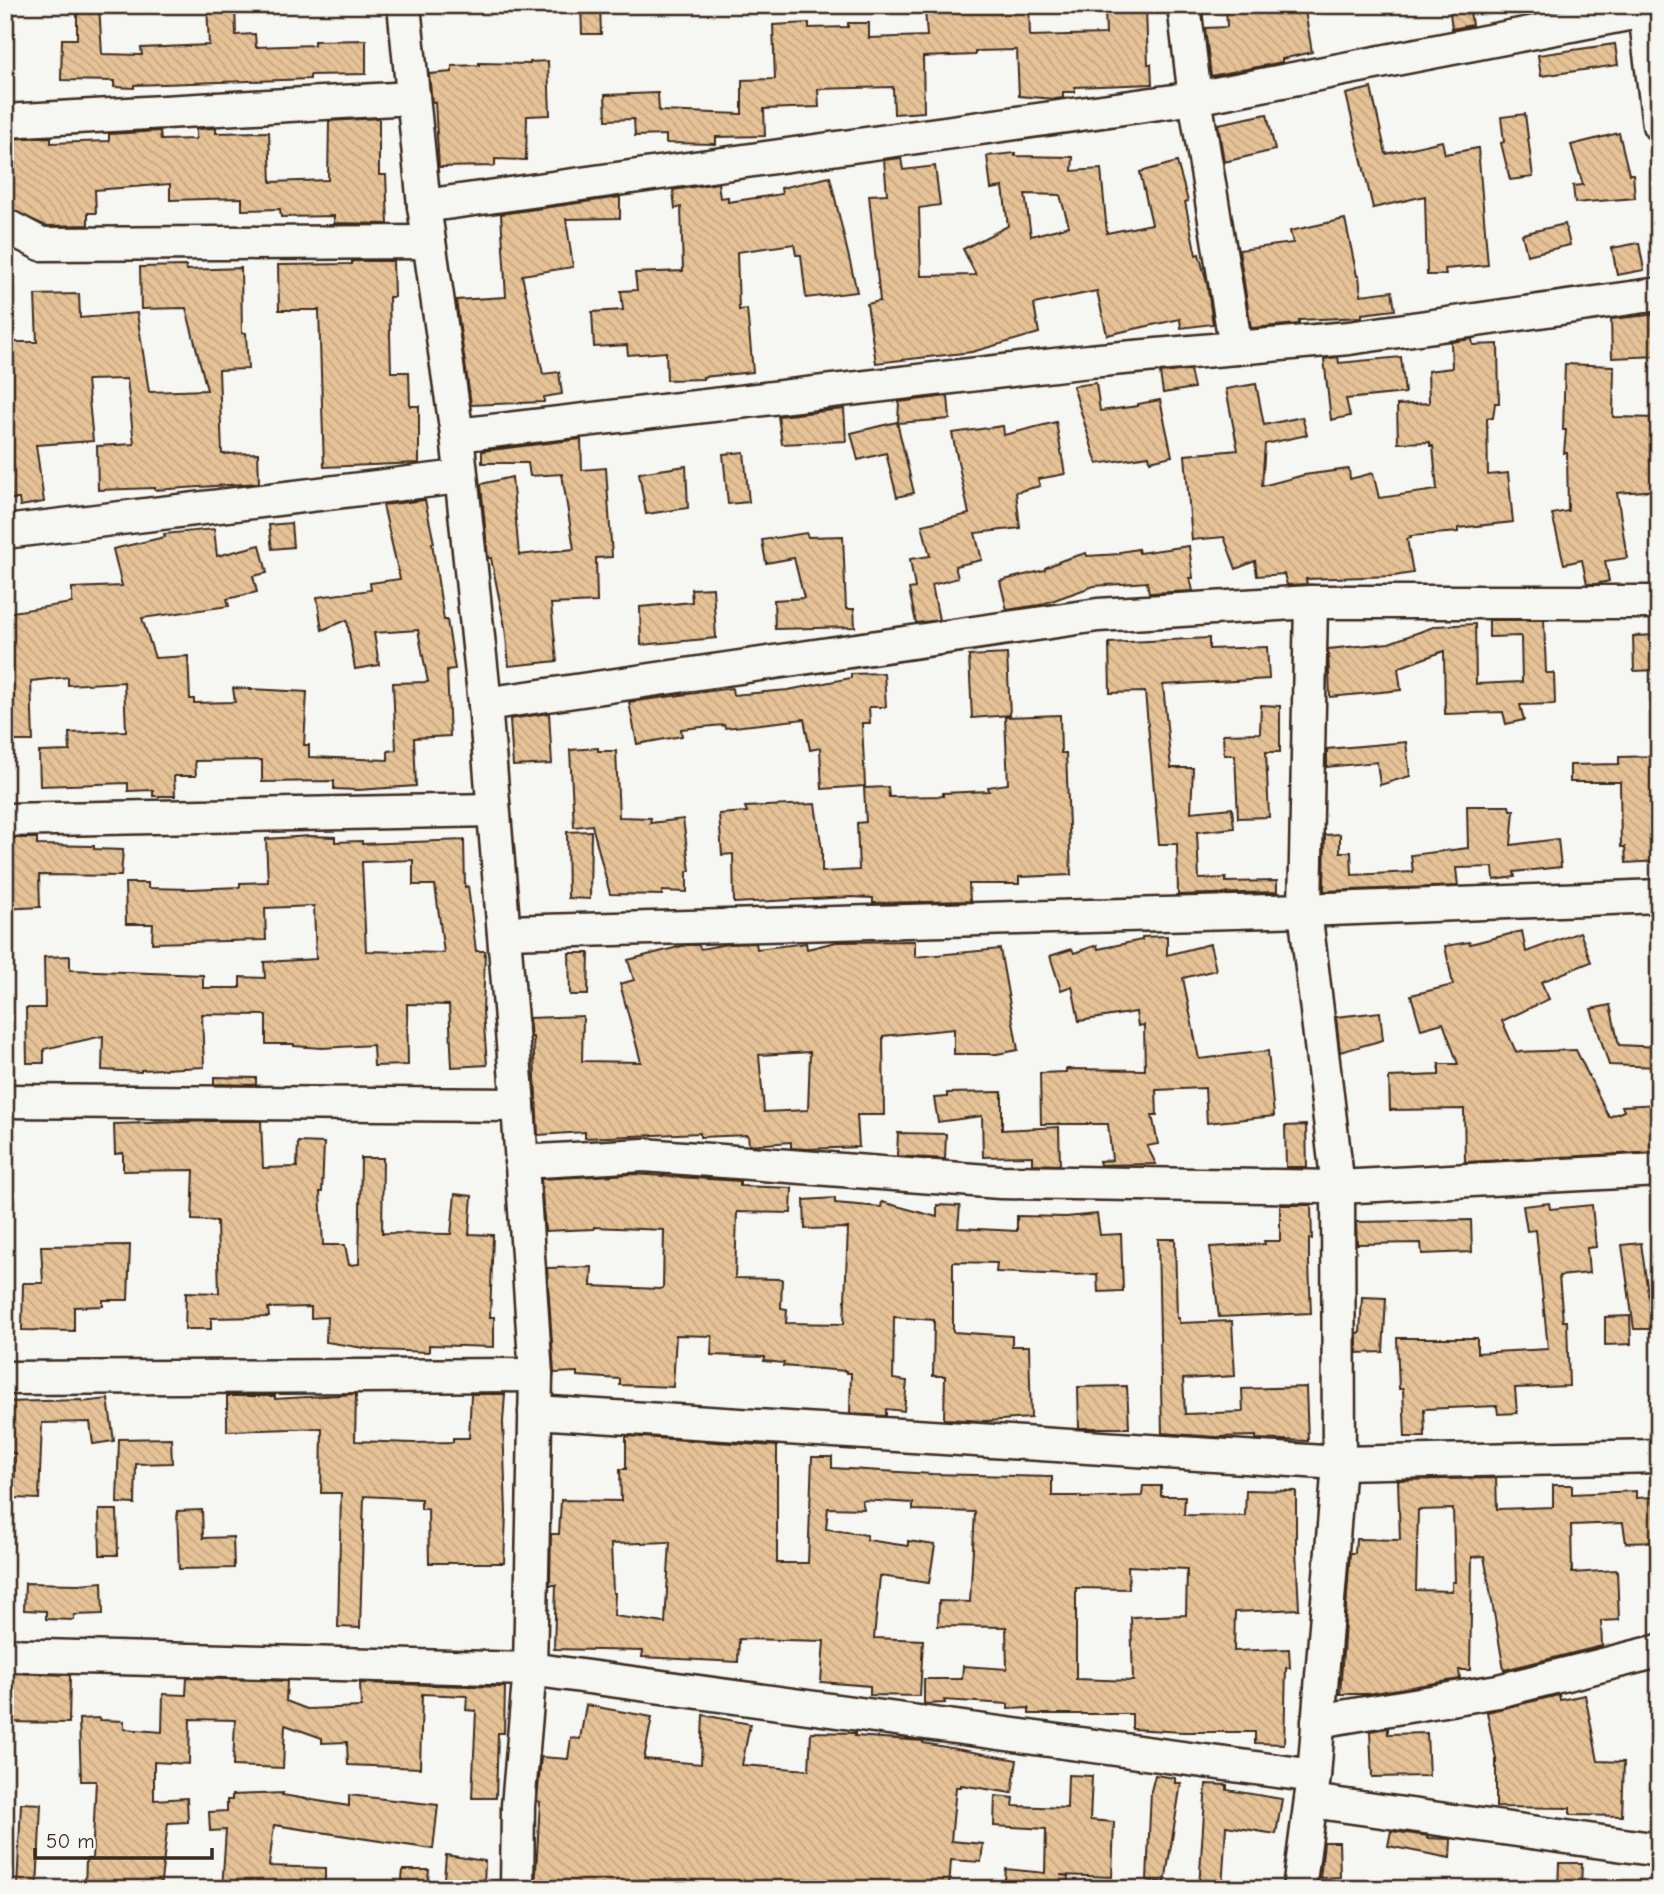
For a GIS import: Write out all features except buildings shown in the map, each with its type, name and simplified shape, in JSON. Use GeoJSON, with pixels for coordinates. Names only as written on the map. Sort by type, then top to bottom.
{"type":"FeatureCollection","features":[{"type":"Feature","properties":{"kind":"street"},"geometry":{"type":"LineString","coordinates":[[404,5],[429,242],[457,435],[459,477],[485,704],[518,1105],[536,1375],[530,1670],[519,1794],[517,1889]]}},
{"type":"Feature","properties":{"kind":"street"},"geometry":{"type":"LineString","coordinates":[[1184,5],[1195,97],[1236,348]]}},
{"type":"Feature","properties":{"kind":"street"},"geometry":{"type":"LineString","coordinates":[[425,206],[1195,97],[1649,8],[1659,125]]}},
{"type":"Feature","properties":{"kind":"street"},"geometry":{"type":"LineString","coordinates":[[5,121],[412,97]]}},
{"type":"Feature","properties":{"kind":"street"},"geometry":{"type":"LineString","coordinates":[[5,225],[41,244],[429,242]]}},
{"type":"Feature","properties":{"kind":"street"},"geometry":{"type":"LineString","coordinates":[[457,435],[1089,361],[1349,338],[1659,294]]}},
{"type":"Feature","properties":{"kind":"street"},"geometry":{"type":"LineString","coordinates":[[5,532],[459,477]]}},
{"type":"Feature","properties":{"kind":"street"},"geometry":{"type":"LineString","coordinates":[[485,704],[1098,615],[1311,601],[1659,602]]}},
{"type":"Feature","properties":{"kind":"street"},"geometry":{"type":"LineString","coordinates":[[1299,1889],[1313,1788],[1339,1463],[1338,1187],[1305,910],[1311,601]]}},
{"type":"Feature","properties":{"kind":"street"},"geometry":{"type":"LineString","coordinates":[[5,820],[493,810]]}},
{"type":"Feature","properties":{"kind":"street"},"geometry":{"type":"LineString","coordinates":[[504,932],[1305,910],[1659,896]]}},
{"type":"Feature","properties":{"kind":"street"},"geometry":{"type":"LineString","coordinates":[[5,1101],[518,1105]]}},
{"type":"Feature","properties":{"kind":"street"},"geometry":{"type":"LineString","coordinates":[[522,1162],[644,1154],[1000,1182],[1338,1187],[1659,1170]]}},
{"type":"Feature","properties":{"kind":"street"},"geometry":{"type":"LineString","coordinates":[[5,1378],[536,1375]]}},
{"type":"Feature","properties":{"kind":"street"},"geometry":{"type":"LineString","coordinates":[[535,1412],[1339,1463],[1659,1456]]}},
{"type":"Feature","properties":{"kind":"street"},"geometry":{"type":"LineString","coordinates":[[1318,1721],[1498,1691],[1659,1651]]}},
{"type":"Feature","properties":{"kind":"street"},"geometry":{"type":"LineString","coordinates":[[5,1655],[530,1670],[1313,1788],[1659,1850]]}}]}
